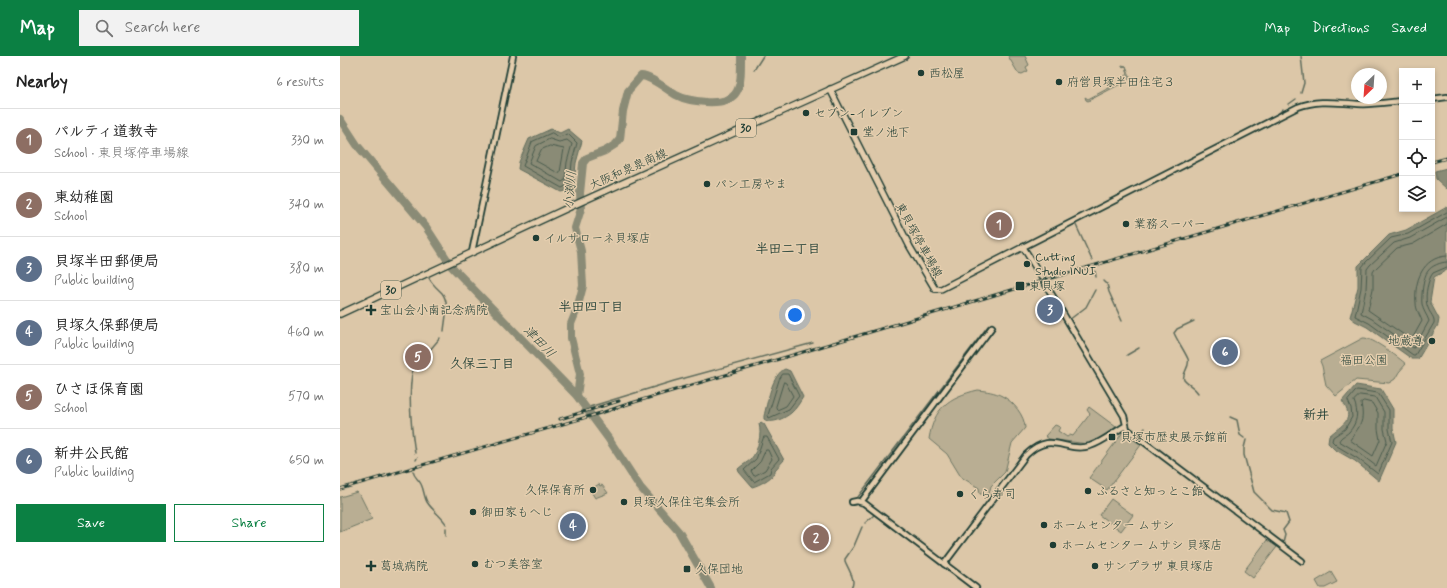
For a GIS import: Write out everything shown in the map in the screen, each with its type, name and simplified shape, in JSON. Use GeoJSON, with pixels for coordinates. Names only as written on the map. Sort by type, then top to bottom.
{"type":"FeatureCollection","features":[{"type":"Feature","properties":{"kind":"main road","name":"大阪和泉泉南線"},"geometry":{"type":"LineString","coordinates":[[340,314],[574,205],[905,56]]}},
{"type":"Feature","properties":{"kind":"main road","name":"東貝塚停車場線"},"geometry":{"type":"LineString","coordinates":[[830,89],[910,247],[935,289],[941,289],[1023,246]]}},
{"type":"Feature","properties":{"kind":"main road"},"geometry":{"type":"LineString","coordinates":[[1023,246],[1036,268]]}},
{"type":"Feature","properties":{"kind":"street"},"geometry":{"type":"LineString","coordinates":[[472,252],[513,56]]}},
{"type":"Feature","properties":{"kind":"street"},"geometry":{"type":"LineString","coordinates":[[1435,98],[1447,97]]}},
{"type":"Feature","properties":{"kind":"street"},"geometry":{"type":"LineString","coordinates":[[1023,246],[1298,107],[1309,103],[1332,101],[1359,105],[1399,101]]}},
{"type":"Feature","properties":{"kind":"street"},"geometry":{"type":"LineString","coordinates":[[1036,268],[1124,416],[1125,426],[1130,432],[1302,561]]}},
{"type":"Feature","properties":{"kind":"street"},"geometry":{"type":"LineString","coordinates":[[861,502],[992,327]]}},
{"type":"Feature","properties":{"kind":"street"},"geometry":{"type":"LineString","coordinates":[[944,564],[1032,449],[1048,442],[1076,446],[1090,446],[1125,426]]}},
{"type":"Feature","properties":{"kind":"street"},"geometry":{"type":"LineString","coordinates":[[852,502],[861,502],[976,588]]}},
{"type":"Feature","properties":{"kind":"green space"},"geometry":{"type":"Polygon","coordinates":[[[1008,56],[1025,56],[1029,65],[1026,67],[1028,71],[1022,74],[1018,73],[1008,56]]]}},
{"type":"Feature","properties":{"kind":"green space"},"geometry":{"type":"Polygon","coordinates":[[[1126,66],[1130,76],[1128,80],[1088,101],[1086,100],[1085,97],[1088,99],[1126,79],[1125,76],[1128,75],[1126,66]]]}},
{"type":"Feature","properties":{"kind":"green space","name":"福田公園"},"geometry":{"type":"Polygon","coordinates":[[[1363,338],[1379,344],[1406,364],[1395,379],[1389,383],[1356,380],[1336,396],[1326,385],[1320,361],[1363,338]]]}},
{"type":"Feature","properties":{"kind":"green space"},"geometry":{"type":"Polygon","coordinates":[[[978,390],[996,394],[1010,401],[1021,414],[1025,428],[1012,443],[1005,472],[991,486],[989,494],[980,494],[979,488],[961,477],[947,454],[929,439],[931,428],[935,419],[944,406],[958,396],[978,390]]]}},
{"type":"Feature","properties":{"kind":"green space"},"geometry":{"type":"Polygon","coordinates":[[[1089,407],[1116,427],[1099,439],[1088,444],[1049,439],[1045,436],[1055,425],[1060,427],[1058,431],[1067,437],[1070,435],[1073,436],[1090,414],[1087,410],[1089,407]]]}},
{"type":"Feature","properties":{"kind":"green space"},"geometry":{"type":"Polygon","coordinates":[[[1123,432],[1141,445],[1107,490],[1089,478],[1123,432]]]}},
{"type":"Feature","properties":{"kind":"green space"},"geometry":{"type":"Polygon","coordinates":[[[599,484],[600,486],[602,485],[608,493],[595,498],[590,490],[599,484]]]}},
{"type":"Feature","properties":{"kind":"green space"},"geometry":{"type":"Polygon","coordinates":[[[357,492],[372,519],[340,532],[340,497],[357,492]]]}},
{"type":"Feature","properties":{"kind":"green space"},"geometry":{"type":"Polygon","coordinates":[[[1111,499],[1133,515],[1121,531],[1099,515],[1111,499]]]}},
{"type":"Feature","properties":{"kind":"green space"},"geometry":{"type":"Polygon","coordinates":[[[1267,540],[1277,547],[1253,578],[1244,571],[1267,540]]]}},
{"type":"Feature","properties":{"kind":"green space"},"geometry":{"type":"Polygon","coordinates":[[[1331,572],[1337,582],[1325,588],[1320,588],[1316,581],[1331,572]]]}},
{"type":"Feature","properties":{"kind":"water"},"geometry":{"type":"Polygon","coordinates":[[[551,129],[560,133],[568,129],[582,141],[576,163],[574,184],[572,189],[561,192],[518,169],[519,162],[529,139],[551,129]]]}},
{"type":"Feature","properties":{"kind":"water"},"geometry":{"type":"Polygon","coordinates":[[[1447,168],[1447,189],[1436,179],[1435,171],[1447,168]]]}},
{"type":"Feature","properties":{"kind":"water"},"geometry":{"type":"Polygon","coordinates":[[[1447,207],[1447,270],[1434,277],[1430,302],[1439,319],[1438,325],[1418,359],[1412,359],[1367,327],[1350,317],[1358,287],[1358,266],[1389,235],[1406,230],[1447,207]]]}},
{"type":"Feature","properties":{"kind":"water"},"geometry":{"type":"Polygon","coordinates":[[[785,369],[790,371],[803,397],[795,410],[782,419],[767,421],[764,419],[764,416],[773,383],[780,372],[785,369]]]}},
{"type":"Feature","properties":{"kind":"water"},"geometry":{"type":"Polygon","coordinates":[[[1356,385],[1381,389],[1393,409],[1393,428],[1396,442],[1379,481],[1355,461],[1334,449],[1328,443],[1329,436],[1346,422],[1348,413],[1342,401],[1356,385]]]}},
{"type":"Feature","properties":{"kind":"water"},"geometry":{"type":"Polygon","coordinates":[[[761,422],[764,424],[784,460],[775,470],[775,473],[761,483],[752,487],[738,469],[751,459],[756,452],[760,437],[759,424],[761,422]]]}},
{"type":"Feature","properties":{"kind":"waterway","name":"小渕川"},"geometry":{"type":"LineString","coordinates":[[577,396],[580,374],[571,338],[571,324],[577,309],[583,286],[581,251],[575,228],[581,209],[580,193],[583,163],[587,158],[605,151],[616,144],[620,139],[623,111],[628,91],[641,76],[654,81],[683,98],[706,102],[718,102],[727,100],[737,91],[741,76],[741,56]]}},
{"type":"Feature","properties":{"kind":"waterway"},"geometry":{"type":"LineString","coordinates":[[754,70],[763,56]]}},
{"type":"Feature","properties":{"kind":"waterway"},"geometry":{"type":"LineString","coordinates":[[1301,56],[1304,83],[1301,93]]}},
{"type":"Feature","properties":{"kind":"waterway"},"geometry":{"type":"LineString","coordinates":[[1289,104],[1296,99]]}},
{"type":"Feature","properties":{"kind":"waterway"},"geometry":{"type":"LineString","coordinates":[[1277,115],[1283,109]]}},
{"type":"Feature","properties":{"kind":"waterway","name":"津田川"},"geometry":{"type":"LineString","coordinates":[[340,119],[357,145],[426,227],[452,267],[577,396],[608,438],[640,487],[679,532],[711,588]]}},
{"type":"Feature","properties":{"kind":"waterway"},"geometry":{"type":"LineString","coordinates":[[1075,223],[1092,260]]}},
{"type":"Feature","properties":{"kind":"waterway"},"geometry":{"type":"LineString","coordinates":[[1095,271],[1096,277]]}},
{"type":"Feature","properties":{"kind":"waterway"},"geometry":{"type":"LineString","coordinates":[[429,278],[442,293],[446,301],[444,331]]}},
{"type":"Feature","properties":{"kind":"waterway"},"geometry":{"type":"LineString","coordinates":[[1104,281],[1107,284],[1122,321]]}},
{"type":"Feature","properties":{"kind":"waterway"},"geometry":{"type":"LineString","coordinates":[[1069,320],[1086,307],[1095,290]]}},
{"type":"Feature","properties":{"kind":"waterway"},"geometry":{"type":"LineString","coordinates":[[1194,321],[1177,329],[1174,333],[1189,362],[1183,378],[1198,393]]}},
{"type":"Feature","properties":{"kind":"waterway"},"geometry":{"type":"LineString","coordinates":[[858,497],[988,326]]}},
{"type":"Feature","properties":{"kind":"waterway"},"geometry":{"type":"LineString","coordinates":[[415,453],[410,413],[412,373],[440,338]]}},
{"type":"Feature","properties":{"kind":"waterway"},"geometry":{"type":"LineString","coordinates":[[586,408],[674,381],[813,343]]}},
{"type":"Feature","properties":{"kind":"waterway"},"geometry":{"type":"LineString","coordinates":[[1127,355],[1139,348]]}},
{"type":"Feature","properties":{"kind":"waterway"},"geometry":{"type":"LineString","coordinates":[[1230,417],[1237,420],[1240,435],[1244,438]]}},
{"type":"Feature","properties":{"kind":"waterway"},"geometry":{"type":"LineString","coordinates":[[1145,428],[1142,432],[1145,439]]}},
{"type":"Feature","properties":{"kind":"waterway"},"geometry":{"type":"LineString","coordinates":[[1246,440],[1244,455],[1254,492],[1272,510],[1286,513],[1289,522],[1283,530],[1285,535],[1283,543]]}},
{"type":"Feature","properties":{"kind":"waterway"},"geometry":{"type":"LineString","coordinates":[[413,471],[414,475],[421,484],[427,502],[446,524]]}},
{"type":"Feature","properties":{"kind":"waterway"},"geometry":{"type":"LineString","coordinates":[[863,506],[971,588]]}},
{"type":"Feature","properties":{"kind":"waterway"},"geometry":{"type":"LineString","coordinates":[[865,523],[874,515]]}},
{"type":"Feature","properties":{"kind":"waterway"},"geometry":{"type":"LineString","coordinates":[[851,588],[853,585],[853,578],[845,559],[854,546],[862,527]]}},
{"type":"Feature","properties":{"kind":"waterway"},"geometry":{"type":"LineString","coordinates":[[446,528],[446,535]]}},
{"type":"Feature","properties":{"kind":"railway"},"geometry":{"type":"LineString","coordinates":[[1435,161],[1447,158]]}},
{"type":"Feature","properties":{"kind":"railway"},"geometry":{"type":"LineString","coordinates":[[340,489],[604,412],[1399,175]]}},
{"type":"Feature","properties":{"kind":"railway"},"geometry":{"type":"LineString","coordinates":[[560,419],[619,401]]}},
{"type":"Feature","properties":{"kind":"place","name":"西松屋"},"geometry":{"type":"Point","coordinates":[921,73]}},
{"type":"Feature","properties":{"kind":"place","name":"府営貝塚半田住宅３"},"geometry":{"type":"Point","coordinates":[1059,82]}},
{"type":"Feature","properties":{"kind":"place","name":"セブン-イレブン"},"geometry":{"type":"Point","coordinates":[806,113]}},
{"type":"Feature","properties":{"kind":"place","name":"堂ノ池下"},"geometry":{"type":"Point","coordinates":[854,132]}},
{"type":"Feature","properties":{"kind":"place","name":"パン工房やま"},"geometry":{"type":"Point","coordinates":[707,184]}},
{"type":"Feature","properties":{"kind":"place","name":"業務スーパー"},"geometry":{"type":"Point","coordinates":[1126,224]}},
{"type":"Feature","properties":{"kind":"place","name":"パルティ道教寺"},"geometry":{"type":"Point","coordinates":[999,225]}},
{"type":"Feature","properties":{"kind":"place","name":"イルサローネ貝塚店"},"geometry":{"type":"Point","coordinates":[536,238]}},
{"type":"Feature","properties":{"kind":"place","name":"Cutting Studio INUI"},"geometry":{"type":"Point","coordinates":[1027,264]}},
{"type":"Feature","properties":{"kind":"place","name":"東貝塚"},"geometry":{"type":"Point","coordinates":[1020,286]}},
{"type":"Feature","properties":{"kind":"place","name":"宝山会小南記念病院"},"geometry":{"type":"Point","coordinates":[371,310]}},
{"type":"Feature","properties":{"kind":"place","name":"貝塚半田郵便局"},"geometry":{"type":"Point","coordinates":[1050,310]}},
{"type":"Feature","properties":{"kind":"place","name":"地蔵尊"},"geometry":{"type":"Point","coordinates":[1432,341]}},
{"type":"Feature","properties":{"kind":"place","name":"新井公民館"},"geometry":{"type":"Point","coordinates":[1225,352]}},
{"type":"Feature","properties":{"kind":"place","name":"ひさほ保育園"},"geometry":{"type":"Point","coordinates":[418,357]}},
{"type":"Feature","properties":{"kind":"place","name":"貝塚市歴史展示館前"},"geometry":{"type":"Point","coordinates":[1112,437]}},
{"type":"Feature","properties":{"kind":"place","name":"久保保育所"},"geometry":{"type":"Point","coordinates":[593,490]}},
{"type":"Feature","properties":{"kind":"place","name":"ふるさと知っとこ館"},"geometry":{"type":"Point","coordinates":[1088,491]}},
{"type":"Feature","properties":{"kind":"place","name":"くら寿司"},"geometry":{"type":"Point","coordinates":[960,494]}},
{"type":"Feature","properties":{"kind":"place","name":"貝塚久保住宅集会所"},"geometry":{"type":"Point","coordinates":[624,502]}},
{"type":"Feature","properties":{"kind":"place","name":"御田家もへじ"},"geometry":{"type":"Point","coordinates":[473,512]}},
{"type":"Feature","properties":{"kind":"place","name":"ホームセンター ムサシ"},"geometry":{"type":"Point","coordinates":[1044,525]}},
{"type":"Feature","properties":{"kind":"place","name":"貝塚久保郵便局"},"geometry":{"type":"Point","coordinates":[573,526]}},
{"type":"Feature","properties":{"kind":"place","name":"東幼稚園"},"geometry":{"type":"Point","coordinates":[816,538]}},
{"type":"Feature","properties":{"kind":"place","name":"ホームセンター ムサシ 貝塚店"},"geometry":{"type":"Point","coordinates":[1053,545]}},
{"type":"Feature","properties":{"kind":"place","name":"むつ美容室"},"geometry":{"type":"Point","coordinates":[475,564]}},
{"type":"Feature","properties":{"kind":"place","name":"葛城病院"},"geometry":{"type":"Point","coordinates":[371,566]}},
{"type":"Feature","properties":{"kind":"place","name":"サンプラザ 東貝塚店"},"geometry":{"type":"Point","coordinates":[1095,566]}},
{"type":"Feature","properties":{"kind":"place","name":"久保団地"},"geometry":{"type":"Point","coordinates":[687,569]}},
{"type":"Feature","properties":{"kind":"district","name":"半田二丁目"},"geometry":{"type":"Point","coordinates":[788,248]}},
{"type":"Feature","properties":{"kind":"district","name":"半田四丁目"},"geometry":{"type":"Point","coordinates":[591,306]}},
{"type":"Feature","properties":{"kind":"district","name":"久保三丁目"},"geometry":{"type":"Point","coordinates":[482,363]}},
{"type":"Feature","properties":{"kind":"district","name":"新井"},"geometry":{"type":"Point","coordinates":[1316,414]}}]}
